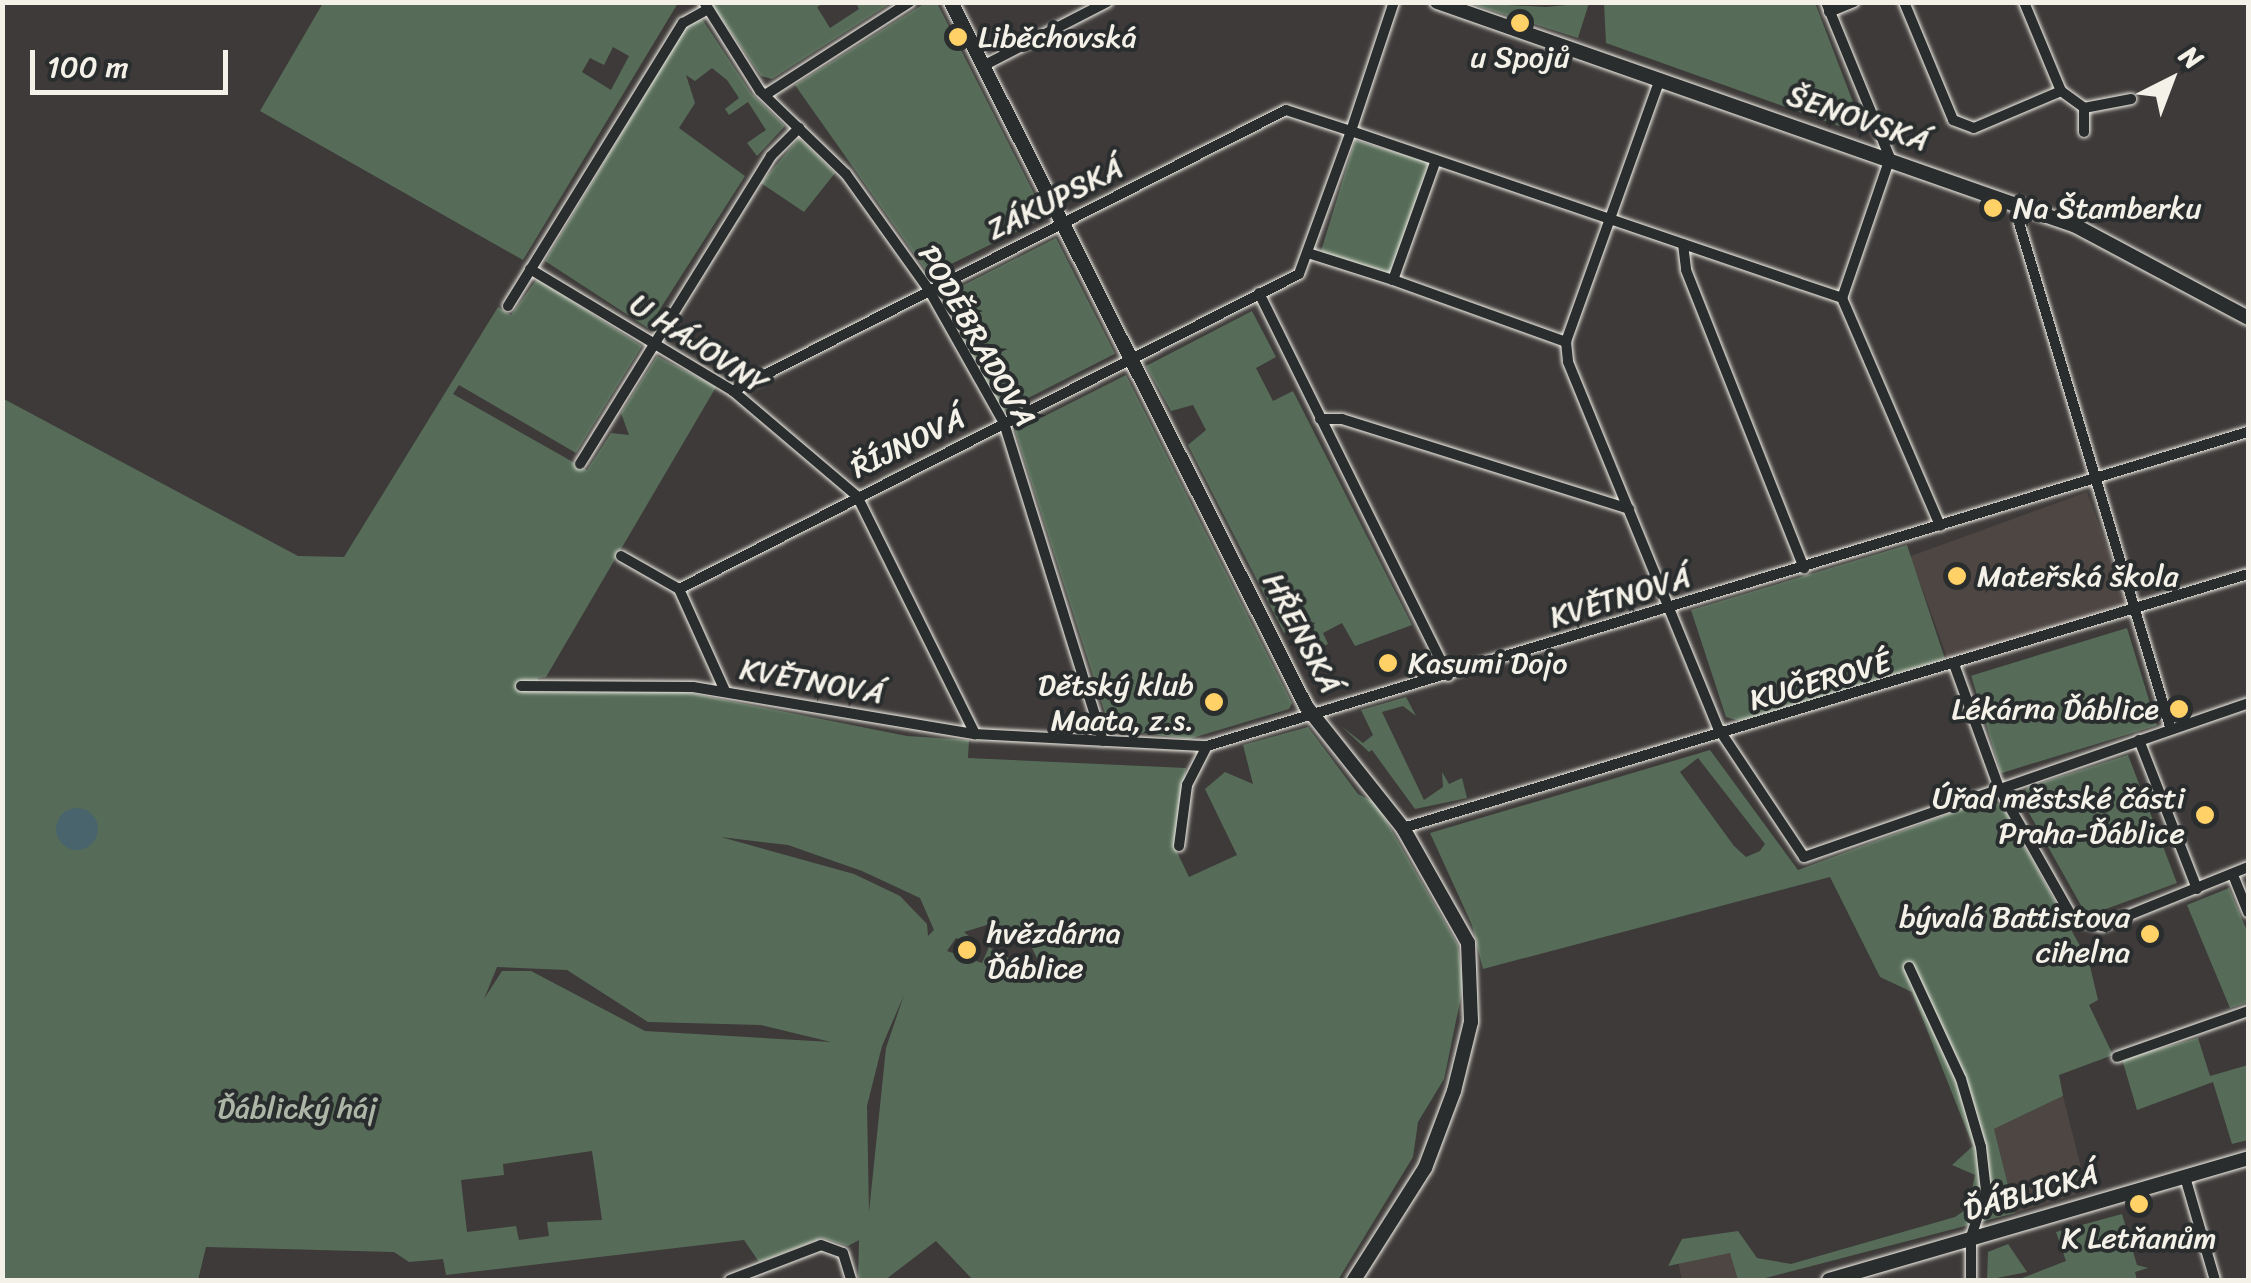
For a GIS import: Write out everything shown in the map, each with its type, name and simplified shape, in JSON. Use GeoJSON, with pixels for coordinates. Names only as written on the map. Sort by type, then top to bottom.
{"type":"FeatureCollection","features":[{"type":"Feature","properties":{"kind":"street"},"geometry":{"type":"LineString","coordinates":[[765,95],[910,2]]}},
{"type":"Feature","properties":{"kind":"street","name":"HŘENSKÁ"},"geometry":{"type":"LineString","coordinates":[[951,2],[1313,715],[1403,828],[1468,943],[1471,1022],[1425,1168],[1354,1280]]}},
{"type":"Feature","properties":{"kind":"street"},"geometry":{"type":"LineString","coordinates":[[983,66],[1107,2]]}},
{"type":"Feature","properties":{"kind":"street"},"geometry":{"type":"LineString","coordinates":[[1394,2],[1311,254],[1566,342]]}},
{"type":"Feature","properties":{"kind":"street","name":"ŠENOVSKÁ"},"geometry":{"type":"LineString","coordinates":[[1436,2],[2076,226],[2248,318]]}},
{"type":"Feature","properties":{"kind":"street"},"geometry":{"type":"LineString","coordinates":[[1854,2],[1828,7],[1890,158],[1842,298],[1940,526]]}},
{"type":"Feature","properties":{"kind":"street"},"geometry":{"type":"LineString","coordinates":[[1904,2],[1953,120],[1963,127],[2062,91]]}},
{"type":"Feature","properties":{"kind":"street"},"geometry":{"type":"LineString","coordinates":[[2024,2],[2062,91],[2084,108],[2131,100]]}},
{"type":"Feature","properties":{"kind":"street"},"geometry":{"type":"LineString","coordinates":[[508,306],[683,22],[705,6]]}},
{"type":"Feature","properties":{"kind":"street","name":"PODĚBRADOVA"},"geometry":{"type":"LineString","coordinates":[[705,6],[765,95],[846,174],[928,290],[1004,424],[1103,741]]}},
{"type":"Feature","properties":{"kind":"street"},"geometry":{"type":"LineString","coordinates":[[1660,79],[1566,342],[1723,736],[1804,858],[2248,704]]}},
{"type":"Feature","properties":{"kind":"street"},"geometry":{"type":"LineString","coordinates":[[2084,108],[2084,132]]}},
{"type":"Feature","properties":{"kind":"street","name":"ZÁKUPSKÁ"},"geometry":{"type":"LineString","coordinates":[[733,390],[1286,110],[1842,298]]}},
{"type":"Feature","properties":{"kind":"street"},"geometry":{"type":"LineString","coordinates":[[580,464],[771,156],[800,128]]}},
{"type":"Feature","properties":{"kind":"street"},"geometry":{"type":"LineString","coordinates":[[1392,280],[1436,160]]}},
{"type":"Feature","properties":{"kind":"street"},"geometry":{"type":"LineString","coordinates":[[2020,223],[2091,480],[2170,730]]}},
{"type":"Feature","properties":{"kind":"street"},"geometry":{"type":"LineString","coordinates":[[1683,244],[1686,270],[1804,568]]}},
{"type":"Feature","properties":{"kind":"street","name":"ŘÍJNOVÁ"},"geometry":{"type":"LineString","coordinates":[[679,588],[1299,274],[1311,254]]}},
{"type":"Feature","properties":{"kind":"street","name":"U HÁJOVNY"},"geometry":{"type":"LineString","coordinates":[[530,270],[733,390],[858,496],[975,734]]}},
{"type":"Feature","properties":{"kind":"street"},"geometry":{"type":"LineString","coordinates":[[1259,293],[1448,676]]}},
{"type":"Feature","properties":{"kind":"street"},"geometry":{"type":"LineString","coordinates":[[1320,419],[1342,419],[1630,509]]}},
{"type":"Feature","properties":{"kind":"street","name":"KVĚTNOVÁ"},"geometry":{"type":"LineString","coordinates":[[520,686],[725,691],[975,734],[1207,746],[2248,432]]}},
{"type":"Feature","properties":{"kind":"street"},"geometry":{"type":"LineString","coordinates":[[621,556],[679,588],[725,691]]}},
{"type":"Feature","properties":{"kind":"street","name":"KUČEROVÉ"},"geometry":{"type":"LineString","coordinates":[[1403,828],[2134,614],[2248,574]]}},
{"type":"Feature","properties":{"kind":"street"},"geometry":{"type":"LineString","coordinates":[[1956,667],[1999,788],[2072,920],[2102,926],[2248,867]]}},
{"type":"Feature","properties":{"kind":"street"},"geometry":{"type":"LineString","coordinates":[[2140,740],[2197,888]]}},
{"type":"Feature","properties":{"kind":"street"},"geometry":{"type":"LineString","coordinates":[[1179,846],[1187,786],[1207,746]]}},
{"type":"Feature","properties":{"kind":"street"},"geometry":{"type":"LineString","coordinates":[[2233,874],[2248,912]]}},
{"type":"Feature","properties":{"kind":"street"},"geometry":{"type":"LineString","coordinates":[[1909,967],[1961,1079],[1981,1147],[1986,1191],[1971,1237],[1971,1280]]}},
{"type":"Feature","properties":{"kind":"street"},"geometry":{"type":"LineString","coordinates":[[2117,1057],[2248,1011]]}},
{"type":"Feature","properties":{"kind":"street","name":"ĎÁBLICKÁ"},"geometry":{"type":"LineString","coordinates":[[1830,1280],[2248,1158]]}},
{"type":"Feature","properties":{"kind":"street"},"geometry":{"type":"LineString","coordinates":[[2184,1178],[2215,1280]]}},
{"type":"Feature","properties":{"kind":"street"},"geometry":{"type":"LineString","coordinates":[[730,1280],[821,1246],[848,1261],[851,1280]]}},
{"type":"Feature","properties":{"kind":"shaded area"},"geometry":{"type":"Polygon","coordinates":[[[2087,492],[2127,603],[1951,667],[1910,556],[2087,492]]]}},
{"type":"Feature","properties":{"kind":"shaded area"},"geometry":{"type":"Polygon","coordinates":[[[2063,1096],[2087,1191],[2015,1213],[1994,1129],[2063,1096]]]}},
{"type":"Feature","properties":{"kind":"shaded area"},"geometry":{"type":"Polygon","coordinates":[[[1731,1253],[1738,1280],[1682,1280],[1678,1261],[1731,1253]]]}},
{"type":"Feature","properties":{"kind":"green space"},"geometry":{"type":"Polygon","coordinates":[[[323,3],[678,3],[523,260],[260,111],[323,3]],[[613,47],[604,65],[590,58],[582,72],[611,90],[629,56],[613,47]]]}},
{"type":"Feature","properties":{"kind":"green space"},"geometry":{"type":"Polygon","coordinates":[[[711,3],[824,3],[817,7],[830,28],[859,9],[856,3],[891,3],[772,79],[761,76],[711,3]]]}},
{"type":"Feature","properties":{"kind":"green space"},"geometry":{"type":"Polygon","coordinates":[[[925,3],[937,3],[1046,217],[929,275],[795,85],[925,3]]]}},
{"type":"Feature","properties":{"kind":"green space"},"geometry":{"type":"Polygon","coordinates":[[[1468,3],[1546,7],[1589,3],[1578,38],[1468,3]]]}},
{"type":"Feature","properties":{"kind":"green space"},"geometry":{"type":"Polygon","coordinates":[[[1604,3],[1815,3],[1858,115],[1839,126],[1606,43],[1604,3]]]}},
{"type":"Feature","properties":{"kind":"green space"},"geometry":{"type":"Polygon","coordinates":[[[702,19],[751,93],[785,126],[757,156],[747,143],[766,130],[748,102],[729,115],[725,109],[739,98],[727,80],[712,68],[695,81],[686,75],[695,103],[679,128],[745,176],[648,328],[545,261],[687,25],[702,19]]]}},
{"type":"Feature","properties":{"kind":"green space"},"geometry":{"type":"Polygon","coordinates":[[[799,138],[835,173],[804,212],[761,183],[799,138]]]}},
{"type":"Feature","properties":{"kind":"green space"},"geometry":{"type":"Polygon","coordinates":[[[1355,140],[1429,163],[1394,274],[1321,252],[1355,140]]]}},
{"type":"Feature","properties":{"kind":"green space"},"geometry":{"type":"Polygon","coordinates":[[[1056,238],[1115,354],[1001,412],[942,296],[1056,238]]]}},
{"type":"Feature","properties":{"kind":"green space","name":"Ďáblický háj"},"geometry":{"type":"Polygon","coordinates":[[[537,279],[642,346],[576,453],[459,385],[453,394],[587,470],[611,433],[629,435],[621,413],[657,356],[716,387],[546,677],[538,678],[540,687],[670,689],[907,736],[969,740],[968,758],[1186,768],[1175,848],[1189,877],[1237,855],[1205,789],[1225,772],[1253,784],[1243,745],[1308,727],[1358,794],[1376,803],[1458,945],[1463,987],[1444,1079],[1418,1122],[1413,1157],[1338,1280],[973,1280],[936,1241],[885,1280],[858,1280],[859,1240],[848,1246],[822,1238],[759,1262],[744,1240],[446,1275],[443,1259],[409,1262],[394,1252],[206,1247],[198,1280],[3,1280],[2,398],[298,556],[344,557],[498,307],[511,315],[537,279]],[[721,837],[854,874],[900,896],[927,924],[928,936],[934,930],[920,898],[862,871],[788,845],[721,837]],[[990,924],[964,932],[980,946],[956,938],[947,951],[982,963],[989,947],[1023,966],[1040,964],[1028,940],[990,924]],[[497,967],[484,999],[502,971],[531,971],[645,1031],[831,1042],[761,1025],[648,1022],[567,970],[497,967]],[[904,995],[882,1046],[867,1106],[869,1212],[886,1048],[904,995]],[[592,1151],[503,1164],[504,1175],[461,1180],[467,1232],[516,1226],[519,1240],[549,1236],[547,1222],[602,1220],[592,1151]]]}},
{"type":"Feature","properties":{"kind":"green space"},"geometry":{"type":"Polygon","coordinates":[[[1252,311],[1276,357],[1256,368],[1273,401],[1293,391],[1412,625],[1355,646],[1342,623],[1323,633],[1328,644],[1301,656],[1298,650],[1317,641],[1312,624],[1284,633],[1188,445],[1206,430],[1193,405],[1171,411],[1146,366],[1252,311]]]}},
{"type":"Feature","properties":{"kind":"green space"},"geometry":{"type":"Polygon","coordinates":[[[1126,375],[1292,703],[1289,709],[1189,739],[1110,729],[1015,431],[1126,375]]]}},
{"type":"Feature","properties":{"kind":"green space"},"geometry":{"type":"Polygon","coordinates":[[[1907,545],[1945,659],[1740,721],[1726,717],[1691,610],[1907,545]]]}},
{"type":"Feature","properties":{"kind":"green space"},"geometry":{"type":"Polygon","coordinates":[[[2127,628],[2157,726],[2001,773],[1971,676],[2127,628]]]}},
{"type":"Feature","properties":{"kind":"green space"},"geometry":{"type":"Polygon","coordinates":[[[1406,697],[1416,716],[1403,706],[1382,712],[1424,800],[1443,787],[1442,772],[1449,784],[1462,778],[1467,798],[1415,809],[1372,750],[1369,752],[1341,726],[1363,743],[1373,735],[1361,710],[1406,697]]]}},
{"type":"Feature","properties":{"kind":"green space"},"geometry":{"type":"Polygon","coordinates":[[[1710,750],[1798,870],[1983,801],[2001,804],[2089,962],[2098,1000],[2089,1005],[2113,1055],[2059,1075],[2063,1096],[1994,1129],[2015,1213],[1758,1280],[1738,1280],[1730,1253],[1668,1266],[1682,1239],[1738,1231],[1757,1258],[1791,1264],[1955,1217],[1968,1208],[1975,1175],[1952,1165],[1973,1146],[1912,992],[1880,977],[1830,877],[1483,969],[1472,925],[1430,833],[1710,750]],[[1698,758],[1680,772],[1746,857],[1765,844],[1698,758]]]}},
{"type":"Feature","properties":{"kind":"green space"},"geometry":{"type":"Polygon","coordinates":[[[2128,755],[2177,883],[2095,913],[2083,909],[2020,797],[2028,787],[2128,755]]]}},
{"type":"Feature","properties":{"kind":"green space"},"geometry":{"type":"Polygon","coordinates":[[[2229,888],[2248,933],[2248,1002],[2230,1008],[2187,905],[2229,888]]]}},
{"type":"Feature","properties":{"kind":"green space"},"geometry":{"type":"Polygon","coordinates":[[[2198,1038],[2210,1076],[2248,1065],[2248,1140],[2232,1144],[2213,1082],[2137,1110],[2122,1059],[2198,1038]]]}},
{"type":"Feature","properties":{"kind":"green space"},"geometry":{"type":"Polygon","coordinates":[[[2122,1214],[2137,1265],[2148,1268],[2135,1272],[2137,1280],[2017,1280],[2066,1261],[2056,1232],[2122,1214]]]}},
{"type":"Feature","properties":{"kind":"green space"},"geometry":{"type":"Polygon","coordinates":[[[2008,1244],[2027,1272],[1987,1280],[1988,1252],[2008,1244]]]}},
{"type":"Feature","properties":{"kind":"water"},"geometry":{"type":"Polygon","coordinates":[[[77,808],[92,814],[98,829],[92,844],[77,850],[62,844],[56,829],[62,814],[77,808]]]}},
{"type":"Feature","properties":{"kind":"place","name":"u Spojů"},"geometry":{"type":"Point","coordinates":[1520,23]}},
{"type":"Feature","properties":{"kind":"place","name":"Liběchovská"},"geometry":{"type":"Point","coordinates":[958,37]}},
{"type":"Feature","properties":{"kind":"place","name":"Na Štamberku"},"geometry":{"type":"Point","coordinates":[1993,208]}},
{"type":"Feature","properties":{"kind":"place","name":"Mateřská škola"},"geometry":{"type":"Point","coordinates":[1957,576]}},
{"type":"Feature","properties":{"kind":"place","name":"Kasumi Dojo"},"geometry":{"type":"Point","coordinates":[1388,663]}},
{"type":"Feature","properties":{"kind":"place","name":"Dětský klub Maata, z.s."},"geometry":{"type":"Point","coordinates":[1214,702]}},
{"type":"Feature","properties":{"kind":"place","name":"Lékárna Ďáblice"},"geometry":{"type":"Point","coordinates":[2179,709]}},
{"type":"Feature","properties":{"kind":"place","name":"Úřad městské části Praha-Ďáblice"},"geometry":{"type":"Point","coordinates":[2205,815]}},
{"type":"Feature","properties":{"kind":"place","name":"bývalá Battistova cihelna"},"geometry":{"type":"Point","coordinates":[2150,934]}},
{"type":"Feature","properties":{"kind":"place","name":"hvězdárna Ďáblice"},"geometry":{"type":"Point","coordinates":[967,950]}},
{"type":"Feature","properties":{"kind":"place","name":"K Letňanům"},"geometry":{"type":"Point","coordinates":[2139,1204]}}]}
